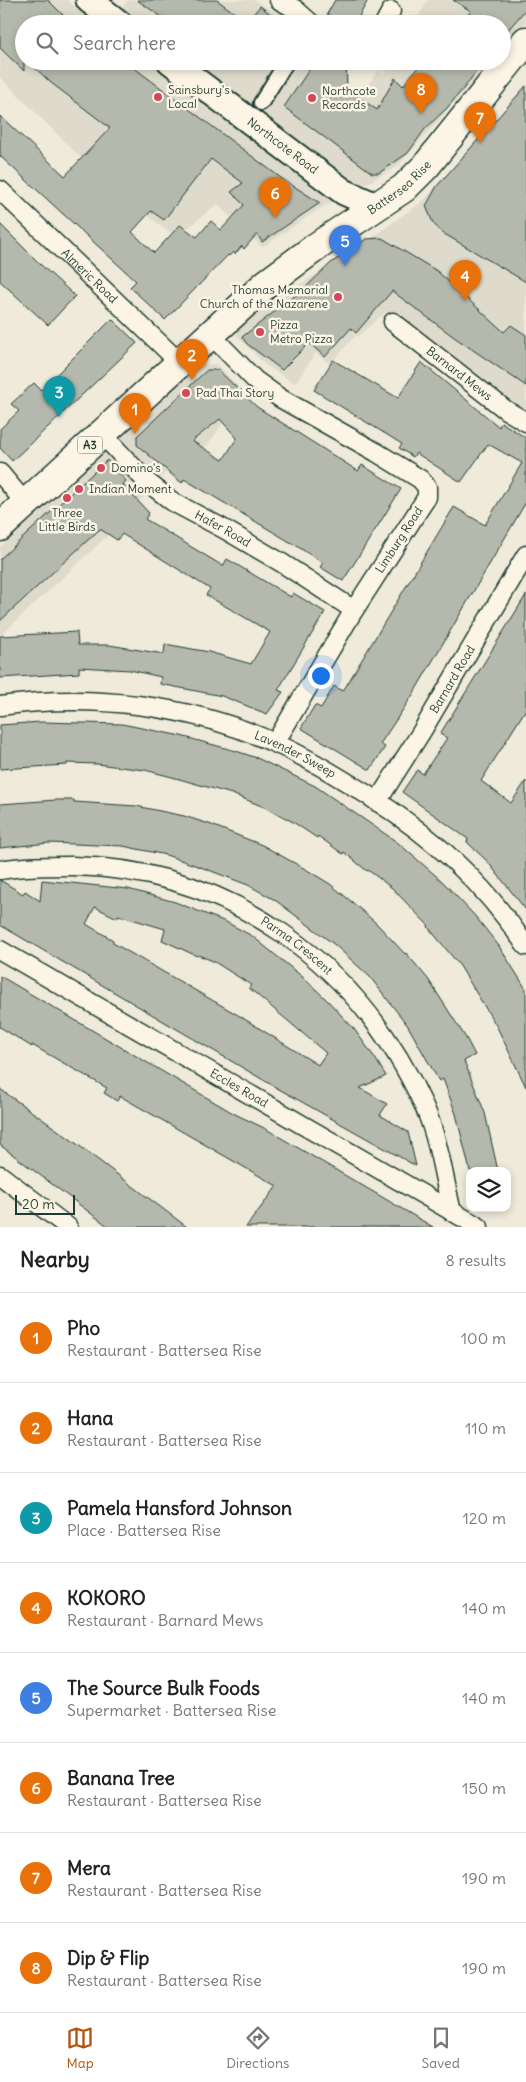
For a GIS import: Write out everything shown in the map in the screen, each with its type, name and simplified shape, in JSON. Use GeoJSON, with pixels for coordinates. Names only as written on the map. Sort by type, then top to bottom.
{"type":"FeatureCollection","features":[{"type":"Feature","properties":{"kind":"highway","name":"Battersea Rise"},"geometry":{"type":"LineString","coordinates":[[511,60],[526,41]]}},
{"type":"Feature","properties":{"kind":"highway","name":"Battersea Rise"},"geometry":{"type":"LineString","coordinates":[[0,527],[179,362],[272,280],[404,188],[420,172],[503,70]]}},
{"type":"Feature","properties":{"kind":"main road","name":"Northcote Road"},"geometry":{"type":"LineString","coordinates":[[182,70],[344,192],[376,206]]}},
{"type":"Feature","properties":{"kind":"street"},"geometry":{"type":"LineString","coordinates":[[279,0],[302,15]]}},
{"type":"Feature","properties":{"kind":"street"},"geometry":{"type":"LineString","coordinates":[[261,103],[281,70]]}},
{"type":"Feature","properties":{"kind":"street","name":"Almeric Road"},"geometry":{"type":"LineString","coordinates":[[0,190],[179,362]]}},
{"type":"Feature","properties":{"kind":"street","name":"Barnard Mews"},"geometry":{"type":"LineString","coordinates":[[393,322],[506,410],[526,422]]}},
{"type":"Feature","properties":{"kind":"street","name":"Limburg Road"},"geometry":{"type":"LineString","coordinates":[[210,334],[255,380],[280,398],[420,478],[427,487],[427,497],[354,610],[275,743]]}},
{"type":"Feature","properties":{"kind":"street","name":"Hafer Road"},"geometry":{"type":"LineString","coordinates":[[102,434],[146,481],[173,502],[257,548],[354,610]]}},
{"type":"Feature","properties":{"kind":"street"},"geometry":{"type":"LineString","coordinates":[[0,474],[26,504]]}},
{"type":"Feature","properties":{"kind":"street","name":"Barnard Road"},"geometry":{"type":"LineString","coordinates":[[377,802],[422,731],[526,555]]}},
{"type":"Feature","properties":{"kind":"street","name":"Lavender Sweep"},"geometry":{"type":"LineString","coordinates":[[0,706],[26,702],[64,701],[116,703],[190,715],[275,743],[331,772],[414,828],[468,873],[493,900],[526,946]]}},
{"type":"Feature","properties":{"kind":"street","name":"Parma Crescent"},"geometry":{"type":"LineString","coordinates":[[0,870],[35,866],[86,866],[146,874],[213,894],[242,907],[284,934],[318,962],[358,1002],[373,1019],[400,1058],[424,1107],[437,1141],[452,1212]]}},
{"type":"Feature","properties":{"kind":"street","name":"Eccles Road"},"geometry":{"type":"LineString","coordinates":[[0,950],[479,1227]]}},
{"type":"Feature","properties":{"kind":"street"},"geometry":{"type":"LineString","coordinates":[[0,1174],[68,1227]]}},
{"type":"Feature","properties":{"kind":"shaded area"},"geometry":{"type":"Polygon","coordinates":[[[0,0],[67,0],[84,15],[15,15],[15,70],[348,70],[348,81],[345,86],[360,95],[378,71],[384,74],[386,70],[483,70],[397,167],[318,210],[262,247],[217,204],[178,236],[164,229],[80,157],[0,77],[0,0]]]}},
{"type":"Feature","properties":{"kind":"shaded area"},"geometry":{"type":"Polygon","coordinates":[[[128,0],[254,0],[279,15],[117,15],[128,0]]]}},
{"type":"Feature","properties":{"kind":"shaded area"},"geometry":{"type":"Polygon","coordinates":[[[428,0],[526,0],[526,21],[511,38],[511,15],[419,15],[428,0]]]}},
{"type":"Feature","properties":{"kind":"shaded area"},"geometry":{"type":"Polygon","coordinates":[[[526,84],[526,410],[387,311],[358,336],[356,335],[330,364],[316,353],[295,383],[265,365],[234,332],[266,307],[363,244],[423,201],[526,84]]]}},
{"type":"Feature","properties":{"kind":"shaded area"},"geometry":{"type":"Polygon","coordinates":[[[199,364],[217,364],[244,394],[180,483],[166,472],[141,499],[133,512],[0,636],[0,547],[96,459],[136,418],[199,364]]]}},
{"type":"Feature","properties":{"kind":"building"},"geometry":{"type":"Polygon","coordinates":[[[0,0],[48,0],[63,15],[15,15],[15,62],[0,48],[0,0]]]}},
{"type":"Feature","properties":{"kind":"building"},"geometry":{"type":"Polygon","coordinates":[[[137,0],[217,0],[237,15],[159,15],[137,0]]]}},
{"type":"Feature","properties":{"kind":"building"},"geometry":{"type":"Polygon","coordinates":[[[335,0],[368,0],[360,15],[327,14],[335,0]]]}},
{"type":"Feature","properties":{"kind":"building"},"geometry":{"type":"Polygon","coordinates":[[[453,0],[526,0],[526,9],[511,26],[511,15],[468,15],[471,11],[453,0]]]}},
{"type":"Feature","properties":{"kind":"building"},"geometry":{"type":"Polygon","coordinates":[[[260,6],[272,15],[253,15],[260,6]]]}},
{"type":"Feature","properties":{"kind":"building"},"geometry":{"type":"Polygon","coordinates":[[[37,70],[137,70],[281,178],[320,203],[262,242],[257,234],[244,249],[242,246],[235,254],[233,252],[228,255],[165,320],[130,287],[136,281],[0,156],[0,116],[65,176],[110,128],[50,82],[37,70]],[[211,159],[164,220],[151,211],[132,232],[154,253],[180,225],[197,237],[211,221],[221,230],[244,205],[231,192],[243,183],[211,159]]]}},
{"type":"Feature","properties":{"kind":"building"},"geometry":{"type":"Polygon","coordinates":[[[309,70],[346,70],[347,89],[377,110],[395,78],[403,86],[416,70],[477,70],[447,108],[425,129],[408,153],[379,173],[372,173],[284,107],[309,70]]]}},
{"type":"Feature","properties":{"kind":"building"},"geometry":{"type":"Polygon","coordinates":[[[526,86],[526,282],[441,232],[433,223],[426,206],[437,186],[526,86]]]}},
{"type":"Feature","properties":{"kind":"building"},"geometry":{"type":"Polygon","coordinates":[[[0,224],[75,296],[48,325],[0,281],[0,224]]]}},
{"type":"Feature","properties":{"kind":"building"},"geometry":{"type":"Polygon","coordinates":[[[382,238],[437,271],[504,332],[511,325],[526,335],[526,386],[454,337],[392,291],[356,333],[351,328],[325,357],[309,343],[282,370],[247,344],[242,337],[305,288],[331,263],[366,239],[382,238]]]}},
{"type":"Feature","properties":{"kind":"building"},"geometry":{"type":"Polygon","coordinates":[[[112,319],[137,343],[12,461],[0,448],[0,429],[19,411],[11,404],[34,383],[41,390],[112,319]]]}},
{"type":"Feature","properties":{"kind":"building"},"geometry":{"type":"Polygon","coordinates":[[[333,360],[398,398],[421,362],[499,427],[501,422],[526,438],[526,502],[412,696],[380,744],[385,747],[370,770],[301,728],[315,705],[321,708],[334,686],[343,691],[454,507],[485,525],[522,463],[488,444],[461,482],[416,453],[413,457],[399,448],[402,444],[314,390],[333,360]]]}},
{"type":"Feature","properties":{"kind":"building"},"geometry":{"type":"Polygon","coordinates":[[[207,370],[218,370],[257,407],[358,471],[362,465],[401,489],[343,581],[320,567],[323,563],[295,545],[184,479],[182,483],[137,445],[137,436],[207,370]],[[220,419],[192,441],[223,460],[237,438],[220,419]]]}},
{"type":"Feature","properties":{"kind":"building"},"geometry":{"type":"Polygon","coordinates":[[[107,460],[126,481],[122,484],[149,513],[145,519],[223,566],[227,559],[291,597],[293,593],[325,612],[278,690],[283,692],[267,714],[222,696],[160,684],[161,677],[130,670],[79,667],[79,673],[0,678],[0,636],[77,632],[78,645],[109,645],[164,654],[165,644],[209,652],[251,664],[270,632],[206,595],[210,589],[122,534],[117,540],[100,529],[0,621],[0,559],[107,460]]]}},
{"type":"Feature","properties":{"kind":"building"},"geometry":{"type":"Polygon","coordinates":[[[526,595],[526,709],[481,781],[511,803],[526,781],[526,910],[487,861],[467,842],[468,839],[402,792],[417,770],[423,774],[447,738],[440,734],[526,595]]]}},
{"type":"Feature","properties":{"kind":"building"},"geometry":{"type":"Polygon","coordinates":[[[41,722],[122,724],[181,736],[257,758],[315,786],[397,842],[442,881],[475,916],[499,946],[526,989],[526,1087],[497,1027],[460,966],[429,926],[392,888],[344,852],[343,854],[318,836],[317,838],[269,809],[232,794],[145,770],[97,764],[67,763],[67,765],[0,769],[0,725],[41,722]]]}},
{"type":"Feature","properties":{"kind":"building"},"geometry":{"type":"Polygon","coordinates":[[[74,800],[74,802],[136,806],[184,816],[262,845],[330,884],[377,924],[406,953],[428,979],[466,1038],[475,1055],[464,1061],[485,1113],[497,1167],[469,1167],[456,1114],[443,1079],[439,1081],[408,1026],[370,977],[335,945],[275,900],[248,885],[206,869],[166,855],[123,846],[49,843],[0,848],[0,804],[74,800]]]}},
{"type":"Feature","properties":{"kind":"building"},"geometry":{"type":"Polygon","coordinates":[[[0,880],[23,894],[25,891],[40,901],[42,880],[128,889],[175,902],[226,922],[252,936],[305,979],[328,1001],[354,1029],[375,1058],[386,1076],[360,1088],[387,1104],[380,1115],[408,1132],[416,1166],[277,1088],[0,925],[0,880]],[[95,907],[86,924],[113,940],[113,943],[238,1015],[318,1065],[326,1053],[249,988],[251,985],[213,961],[162,940],[165,929],[118,915],[117,918],[95,907]]]}},
{"type":"Feature","properties":{"kind":"building"},"geometry":{"type":"Polygon","coordinates":[[[0,976],[233,1113],[266,1129],[433,1227],[246,1227],[277,1186],[120,1096],[117,1101],[104,1093],[107,1088],[32,1045],[32,1047],[0,1027],[0,976]]]}},
{"type":"Feature","properties":{"kind":"building"},"geometry":{"type":"Polygon","coordinates":[[[0,1089],[73,1141],[187,1227],[109,1227],[0,1145],[0,1089]]]}},
{"type":"Feature","properties":{"kind":"place","name":"Sainsbury's Local"},"geometry":{"type":"Point","coordinates":[158,97]}},
{"type":"Feature","properties":{"kind":"place","name":"Northcote Records"},"geometry":{"type":"Point","coordinates":[312,98]}},
{"type":"Feature","properties":{"kind":"place","name":"Dip & Flip"},"geometry":{"type":"Point","coordinates":[421,114]}},
{"type":"Feature","properties":{"kind":"place","name":"Mera"},"geometry":{"type":"Point","coordinates":[480,143]}},
{"type":"Feature","properties":{"kind":"place","name":"Banana Tree"},"geometry":{"type":"Point","coordinates":[275,218]}},
{"type":"Feature","properties":{"kind":"place","name":"The Source Bulk Foods"},"geometry":{"type":"Point","coordinates":[345,266]}},
{"type":"Feature","properties":{"kind":"place","name":"Thomas Memorial Church of the Nazarene"},"geometry":{"type":"Point","coordinates":[338,297]}},
{"type":"Feature","properties":{"kind":"place","name":"KOKORO"},"geometry":{"type":"Point","coordinates":[465,301]}},
{"type":"Feature","properties":{"kind":"place","name":"Pizza Metro Pizza"},"geometry":{"type":"Point","coordinates":[260,332]}},
{"type":"Feature","properties":{"kind":"place","name":"Hana"},"geometry":{"type":"Point","coordinates":[192,380]}},
{"type":"Feature","properties":{"kind":"place","name":"Pad Thai Story"},"geometry":{"type":"Point","coordinates":[186,393]}},
{"type":"Feature","properties":{"kind":"place","name":"Pamela Hansford Johnson"},"geometry":{"type":"Point","coordinates":[59,417]}},
{"type":"Feature","properties":{"kind":"place","name":"Pho"},"geometry":{"type":"Point","coordinates":[135,434]}},
{"type":"Feature","properties":{"kind":"place","name":"Domino's"},"geometry":{"type":"Point","coordinates":[101,468]}},
{"type":"Feature","properties":{"kind":"place","name":"Indian Moment"},"geometry":{"type":"Point","coordinates":[79,489]}},
{"type":"Feature","properties":{"kind":"place","name":"Three Little Birds"},"geometry":{"type":"Point","coordinates":[67,498]}}]}
